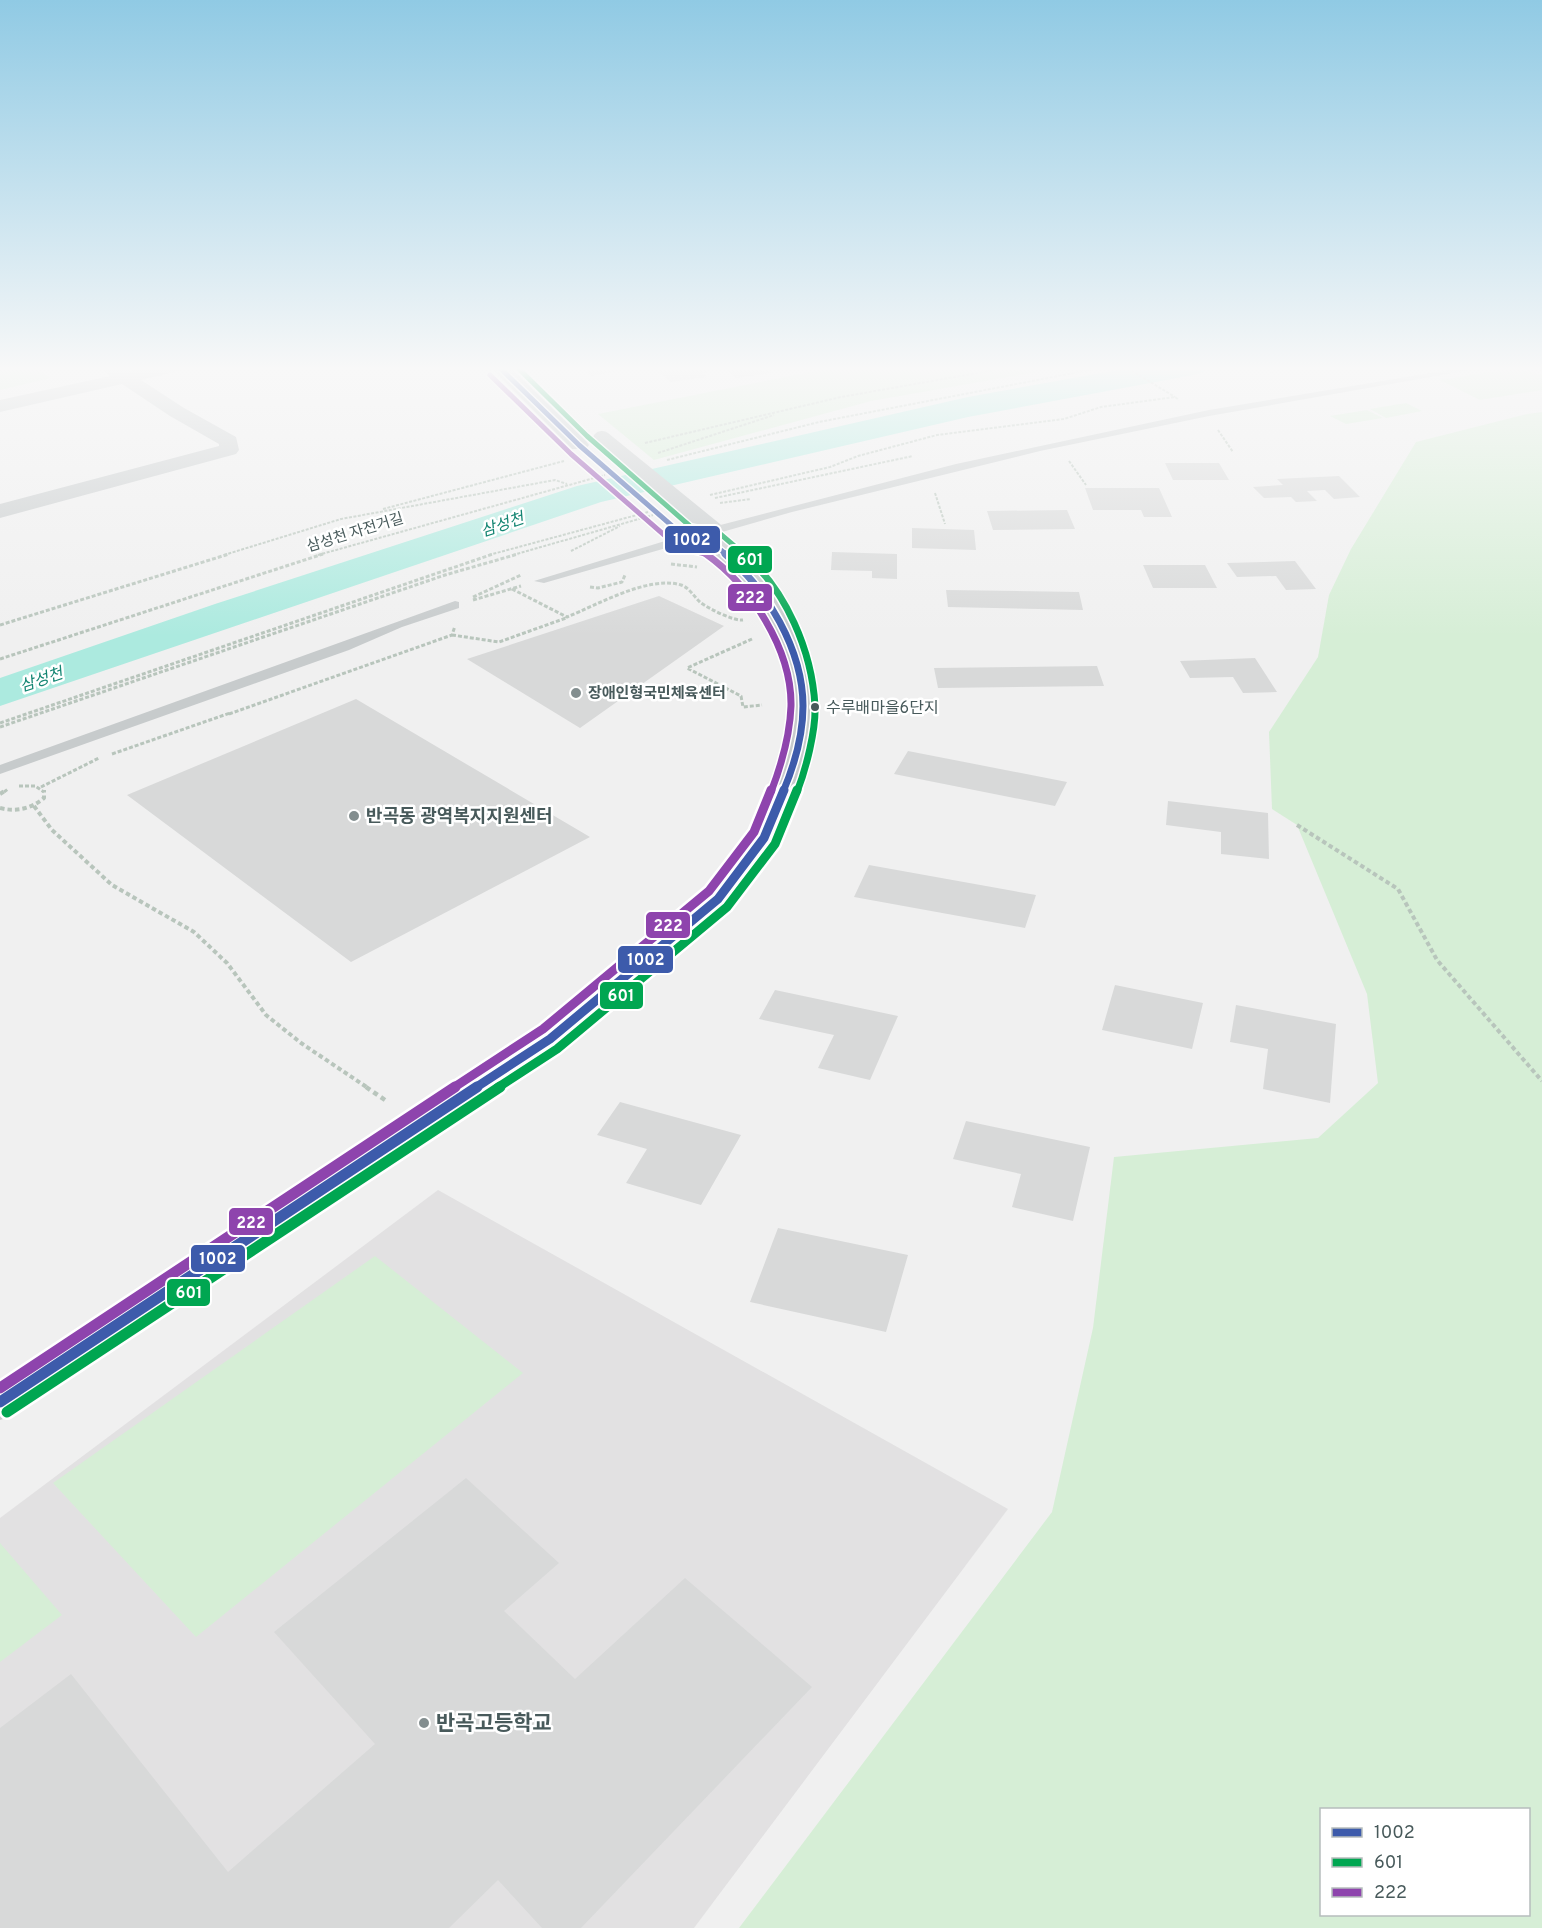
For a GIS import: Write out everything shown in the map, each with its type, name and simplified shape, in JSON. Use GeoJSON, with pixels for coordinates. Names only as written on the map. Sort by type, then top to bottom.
{"type":"FeatureCollection","features":[{"type":"Feature","properties":{"kind":"street"},"geometry":{"type":"LineString","coordinates":[[0,511],[207,456]]}},
{"type":"Feature","properties":{"kind":"street"},"geometry":{"type":"LineString","coordinates":[[0,1402],[550,1039],[718,899],[764,838],[793,768],[803,706],[793,650],[770,604],[744,570],[704,537],[594,456]]}},
{"type":"Feature","properties":{"kind":"street"},"geometry":{"type":"LineString","coordinates":[[618,456],[704,537]]}},
{"type":"Feature","properties":{"kind":"lane"},"geometry":{"type":"LineString","coordinates":[[540,580],[776,512],[1014,456]]}},
{"type":"Feature","properties":{"kind":"lane"},"geometry":{"type":"LineString","coordinates":[[0,770],[345,647],[398,624],[455,605]]}},
{"type":"Feature","properties":{"kind":"path"},"geometry":{"type":"LineString","coordinates":[[662,460],[679,456]]}},
{"type":"Feature","properties":{"kind":"path"},"geometry":{"type":"LineString","coordinates":[[702,497],[830,467],[861,456]]}},
{"type":"Feature","properties":{"kind":"path"},"geometry":{"type":"LineString","coordinates":[[1066,456],[1086,485]]}},
{"type":"Feature","properties":{"kind":"path","name":"삼성천 자전거길"},"geometry":{"type":"LineString","coordinates":[[0,659],[203,590],[356,542],[465,510],[611,472]]}},
{"type":"Feature","properties":{"kind":"path"},"geometry":{"type":"LineString","coordinates":[[929,475],[945,524]]}},
{"type":"Feature","properties":{"kind":"path"},"geometry":{"type":"LineString","coordinates":[[0,625],[347,518],[555,480],[567,485]]}},
{"type":"Feature","properties":{"kind":"path"},"geometry":{"type":"LineString","coordinates":[[712,499],[722,497]]}},
{"type":"Feature","properties":{"kind":"path"},"geometry":{"type":"LineString","coordinates":[[0,725],[411,580],[499,552],[657,510]]}},
{"type":"Feature","properties":{"kind":"path"},"geometry":{"type":"LineString","coordinates":[[0,725],[445,575],[662,513]]}},
{"type":"Feature","properties":{"kind":"path"},"geometry":{"type":"LineString","coordinates":[[452,635],[500,642],[607,600],[668,583],[680,584],[689,589],[701,603],[728,614],[736,621],[743,620]]}},
{"type":"Feature","properties":{"kind":"path"},"geometry":{"type":"LineString","coordinates":[[511,588],[567,617]]}},
{"type":"Feature","properties":{"kind":"path"},"geometry":{"type":"LineString","coordinates":[[752,639],[687,668],[741,696],[743,707],[762,705]]}},
{"type":"Feature","properties":{"kind":"path"},"geometry":{"type":"LineString","coordinates":[[0,794],[20,786],[44,790],[44,798],[34,806],[18,810],[0,808]]}},
{"type":"Feature","properties":{"kind":"path"},"geometry":{"type":"LineString","coordinates":[[34,806],[52,830],[112,885],[194,932],[227,963],[266,1015],[301,1043],[384,1100]]}},
{"type":"Feature","properties":{"kind":"path"},"geometry":{"type":"LineString","coordinates":[[1297,825],[1398,889],[1437,960],[1542,1081]]}},
{"type":"Feature","properties":{"kind":"shaded area","name":"반곡고등학교"},"geometry":{"type":"Polygon","coordinates":[[[438,1190],[1008,1509],[694,1928],[0,1928],[0,1518],[438,1190]]]}},
{"type":"Feature","properties":{"kind":"green space"},"geometry":{"type":"Polygon","coordinates":[[[649,456],[669,456],[654,460],[649,456]]]}},
{"type":"Feature","properties":{"kind":"green space"},"geometry":{"type":"Polygon","coordinates":[[[1408,456],[1542,456],[1542,1928],[739,1928],[1052,1512],[1093,1328],[1114,1157],[1318,1138],[1378,1083],[1367,994],[1297,825],[1272,809],[1269,732],[1318,657],[1329,595],[1351,549],[1408,456]]]}},
{"type":"Feature","properties":{"kind":"green space"},"geometry":{"type":"Polygon","coordinates":[[[375,1256],[523,1373],[196,1637],[53,1483],[375,1256]]]}},
{"type":"Feature","properties":{"kind":"green space"},"geometry":{"type":"Polygon","coordinates":[[[0,1543],[62,1615],[0,1662],[0,1543]]]}},
{"type":"Feature","properties":{"kind":"building"},"geometry":{"type":"Polygon","coordinates":[[[1165,463],[1219,463],[1229,480],[1173,480],[1165,463]]]}},
{"type":"Feature","properties":{"kind":"building"},"geometry":{"type":"Polygon","coordinates":[[[1339,476],[1360,497],[1334,499],[1325,490],[1307,491],[1317,501],[1296,502],[1291,497],[1264,498],[1253,487],[1283,485],[1277,479],[1339,476]]]}},
{"type":"Feature","properties":{"kind":"building"},"geometry":{"type":"Polygon","coordinates":[[[1085,488],[1159,488],[1172,517],[1144,517],[1141,510],[1093,510],[1085,488]]]}},
{"type":"Feature","properties":{"kind":"building"},"geometry":{"type":"Polygon","coordinates":[[[1067,510],[1075,529],[993,530],[987,511],[1067,510]]]}},
{"type":"Feature","properties":{"kind":"building"},"geometry":{"type":"Polygon","coordinates":[[[912,528],[974,530],[976,550],[912,548],[912,528]]]}},
{"type":"Feature","properties":{"kind":"building"},"geometry":{"type":"Polygon","coordinates":[[[832,552],[897,554],[897,579],[872,578],[872,571],[831,570],[832,552]]]}},
{"type":"Feature","properties":{"kind":"building"},"geometry":{"type":"Polygon","coordinates":[[[1295,561],[1316,589],[1286,590],[1276,576],[1237,577],[1227,563],[1295,561]]]}},
{"type":"Feature","properties":{"kind":"building"},"geometry":{"type":"Polygon","coordinates":[[[1143,565],[1205,565],[1217,588],[1153,588],[1143,565]]]}},
{"type":"Feature","properties":{"kind":"building"},"geometry":{"type":"Polygon","coordinates":[[[946,590],[1079,592],[1083,610],[948,607],[946,590]]]}},
{"type":"Feature","properties":{"kind":"building","name":"장애인형국민체육센터"},"geometry":{"type":"Polygon","coordinates":[[[659,596],[724,626],[580,728],[467,659],[659,596]]]}},
{"type":"Feature","properties":{"kind":"building"},"geometry":{"type":"Polygon","coordinates":[[[1255,658],[1277,692],[1243,693],[1233,677],[1190,678],[1180,661],[1255,658]]]}},
{"type":"Feature","properties":{"kind":"building"},"geometry":{"type":"Polygon","coordinates":[[[1097,666],[1104,686],[938,688],[934,668],[1097,666]]]}},
{"type":"Feature","properties":{"kind":"building","name":"반곡동 광역복지지원센터"},"geometry":{"type":"Polygon","coordinates":[[[356,699],[590,837],[351,962],[127,795],[356,699]]]}},
{"type":"Feature","properties":{"kind":"building"},"geometry":{"type":"Polygon","coordinates":[[[908,751],[1067,782],[1055,806],[894,774],[908,751]]]}},
{"type":"Feature","properties":{"kind":"building"},"geometry":{"type":"Polygon","coordinates":[[[1168,801],[1268,813],[1269,859],[1221,854],[1221,832],[1166,825],[1168,801]]]}},
{"type":"Feature","properties":{"kind":"building"},"geometry":{"type":"Polygon","coordinates":[[[869,865],[1036,895],[1025,928],[854,897],[869,865]]]}},
{"type":"Feature","properties":{"kind":"building"},"geometry":{"type":"Polygon","coordinates":[[[1115,985],[1203,1003],[1192,1049],[1102,1030],[1115,985]]]}},
{"type":"Feature","properties":{"kind":"building"},"geometry":{"type":"Polygon","coordinates":[[[775,990],[898,1016],[870,1080],[818,1068],[834,1035],[759,1019],[775,990]]]}},
{"type":"Feature","properties":{"kind":"building"},"geometry":{"type":"Polygon","coordinates":[[[1236,1005],[1336,1024],[1330,1103],[1263,1089],[1268,1049],[1230,1042],[1236,1005]]]}},
{"type":"Feature","properties":{"kind":"building"},"geometry":{"type":"Polygon","coordinates":[[[620,1102],[741,1135],[701,1205],[626,1183],[647,1149],[597,1135],[620,1102]]]}},
{"type":"Feature","properties":{"kind":"building"},"geometry":{"type":"Polygon","coordinates":[[[966,1121],[1090,1147],[1073,1221],[1012,1207],[1021,1174],[953,1159],[966,1121]]]}},
{"type":"Feature","properties":{"kind":"building"},"geometry":{"type":"Polygon","coordinates":[[[778,1228],[908,1255],[886,1332],[750,1302],[778,1228]]]}},
{"type":"Feature","properties":{"kind":"building"},"geometry":{"type":"Polygon","coordinates":[[[466,1478],[559,1563],[504,1611],[575,1679],[685,1578],[812,1687],[581,1928],[542,1928],[498,1880],[449,1928],[0,1928],[0,1728],[71,1674],[228,1872],[375,1744],[274,1632],[466,1478]]]}},
{"type":"Feature","properties":{"kind":"waterway","name":"삼성천"},"geometry":{"type":"LineString","coordinates":[[0,693],[229,613],[590,494],[755,456]]}},
{"type":"Feature","properties":{"kind":"transit line","name":"222"},"geometry":{"type":"LineString","coordinates":[[0,1388],[543,1029],[709,891],[754,832],[781,766],[791,706],[782,654],[760,611],[735,578],[707,554],[678,547],[573,456]]}},
{"type":"Feature","properties":{"kind":"transit line","name":"1002"},"geometry":{"type":"LineString","coordinates":[[0,1402],[550,1039],[718,899],[764,838],[793,769],[803,706],[793,650],[770,605],[744,570],[712,543],[686,538],[592,456]]}},
{"type":"Feature","properties":{"kind":"transit line","name":"601"},"geometry":{"type":"LineString","coordinates":[[7,1412],[557,1049],[727,907],[775,844],[805,772],[815,707],[805,647],[781,600],[752,561],[718,532],[691,527],[610,456]]}},
{"type":"Feature","properties":{"kind":"place","name":"장애인형국민체육센터"},"geometry":{"type":"Point","coordinates":[576,693]}},
{"type":"Feature","properties":{"kind":"place","name":"수루배마을6단지"},"geometry":{"type":"Point","coordinates":[815,707]}},
{"type":"Feature","properties":{"kind":"place","name":"반곡동 광역복지지원센터"},"geometry":{"type":"Point","coordinates":[354,816]}},
{"type":"Feature","properties":{"kind":"place","name":"반곡고등학교"},"geometry":{"type":"Point","coordinates":[424,1723]}}]}
